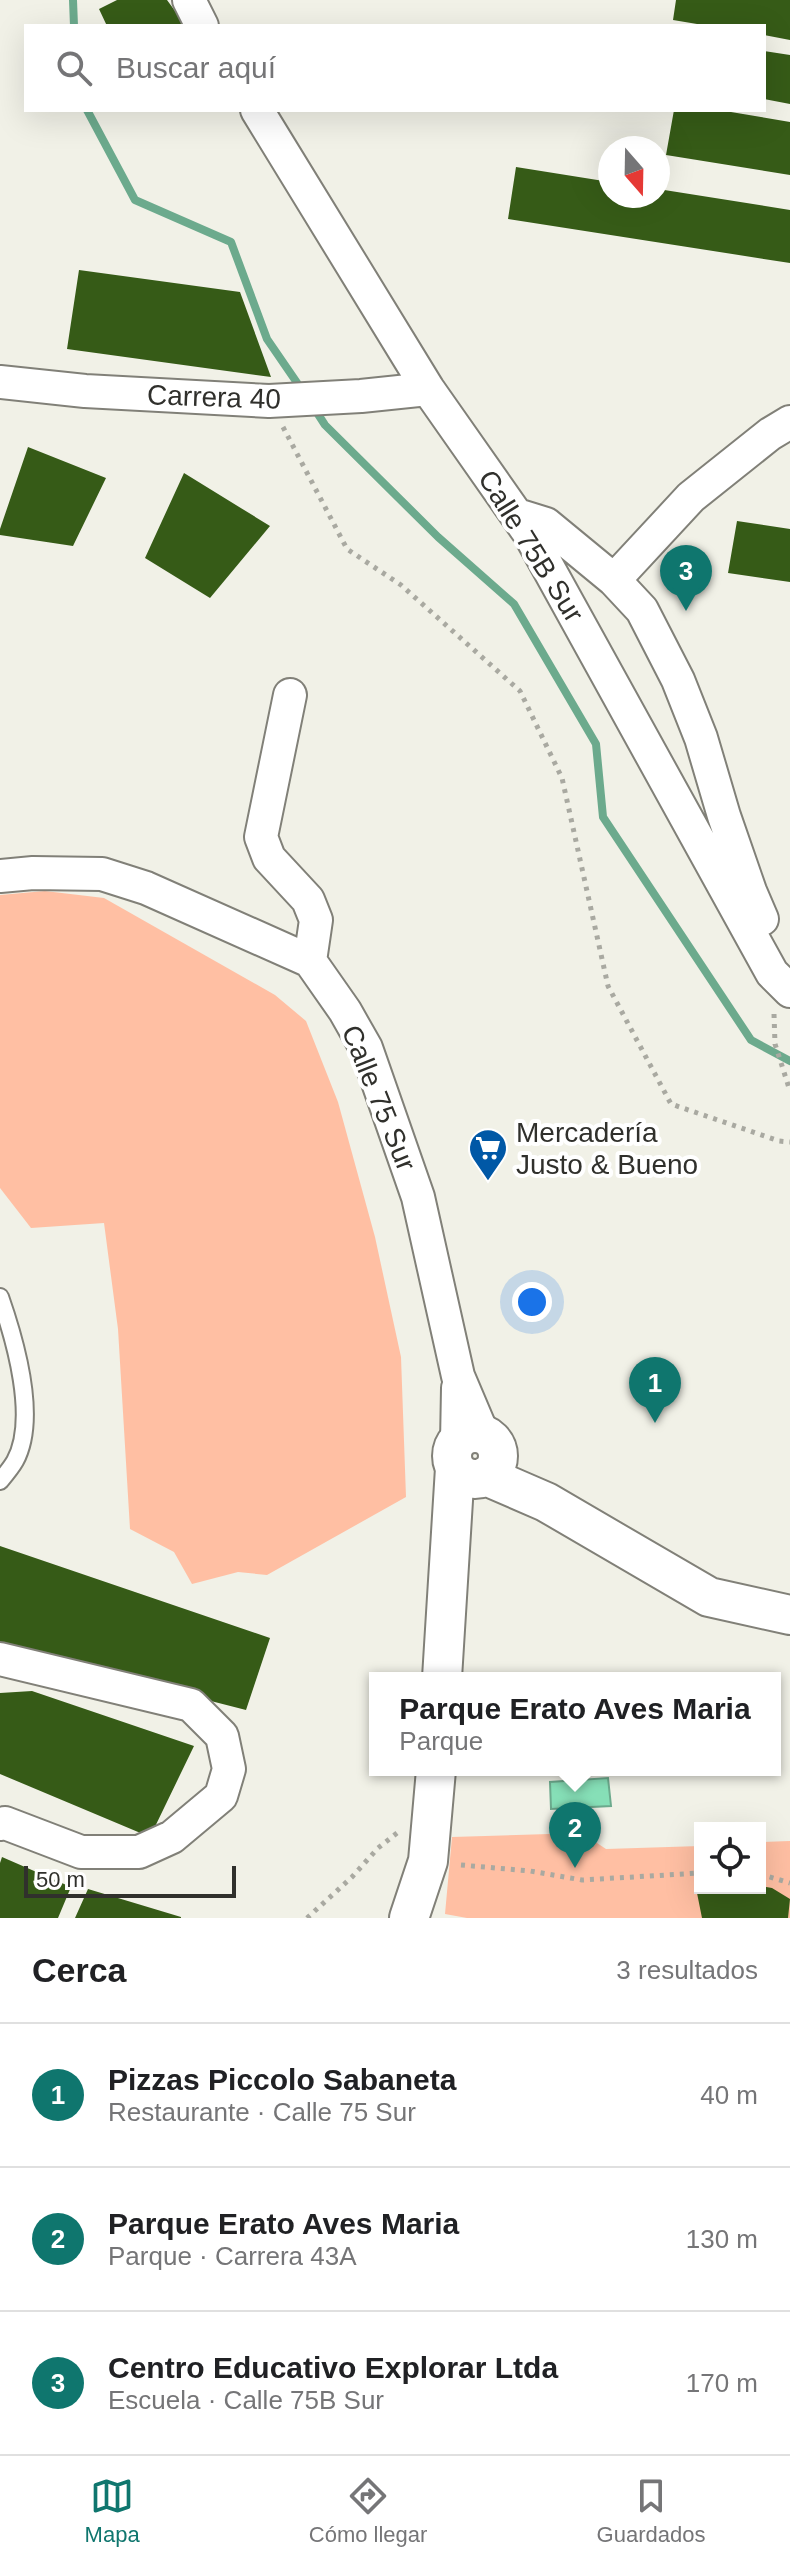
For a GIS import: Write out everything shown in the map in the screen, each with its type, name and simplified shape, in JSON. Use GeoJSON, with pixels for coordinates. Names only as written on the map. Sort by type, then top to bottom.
{"type":"FeatureCollection","features":[{"type":"Feature","properties":{"kind":"street"},"geometry":{"type":"LineString","coordinates":[[189,0],[201,24]]}},
{"type":"Feature","properties":{"kind":"street","name":"Calle 75B Sur"},"geometry":{"type":"LineString","coordinates":[[258,112],[428,389],[529,533],[772,973],[790,991]]}},
{"type":"Feature","properties":{"kind":"street","name":"Carrera 40"},"geometry":{"type":"LineString","coordinates":[[0,382],[85,391],[295,399],[428,389]]}},
{"type":"Feature","properties":{"kind":"street"},"geometry":{"type":"LineString","coordinates":[[614,580],[691,497],[770,434],[790,422]]}},
{"type":"Feature","properties":{"kind":"street"},"geometry":{"type":"LineString","coordinates":[[517,515],[546,524],[614,580],[642,610],[678,680],[701,738],[750,891],[775,949],[790,963]]}},
{"type":"Feature","properties":{"kind":"street"},"geometry":{"type":"LineString","coordinates":[[0,876],[102,874],[146,888],[310,961],[316,920],[308,900],[269,858],[261,837],[290,695]]}},
{"type":"Feature","properties":{"kind":"street","name":"Calle 75 Sur"},"geometry":{"type":"LineString","coordinates":[[310,961],[366,1048],[418,1197],[476,1459],[538,1499],[709,1597],[790,1615]]}},
{"type":"Feature","properties":{"kind":"street"},"geometry":{"type":"LineString","coordinates":[[443,1672],[455,1527],[476,1459]]}},
{"type":"Feature","properties":{"kind":"street"},"geometry":{"type":"LineString","coordinates":[[455,1527],[485,1506],[503,1500],[538,1499]]}},
{"type":"Feature","properties":{"kind":"street"},"geometry":{"type":"LineString","coordinates":[[0,1659],[191,1705],[222,1736],[229,1769],[221,1796],[172,1837],[139,1852],[81,1852],[5,1823],[0,1824]]}},
{"type":"Feature","properties":{"kind":"street"},"geometry":{"type":"LineString","coordinates":[[409,1918],[428,1861],[434,1788]]}},
{"type":"Feature","properties":{"kind":"lane"},"geometry":{"type":"LineString","coordinates":[[0,1297],[19,1366],[24,1431],[16,1460],[0,1481]]}},
{"type":"Feature","properties":{"kind":"path"},"geometry":{"type":"LineString","coordinates":[[295,399],[328,511],[347,549],[401,585],[520,691],[562,778],[608,986],[671,1104],[790,1142]]}},
{"type":"Feature","properties":{"kind":"path"},"geometry":{"type":"LineString","coordinates":[[775,1044],[790,1091]]}},
{"type":"Feature","properties":{"kind":"path"},"geometry":{"type":"LineString","coordinates":[[307,1918],[352,1877],[434,1788]]}},
{"type":"Feature","properties":{"kind":"path"},"geometry":{"type":"LineString","coordinates":[[428,1861],[530,1871],[582,1880],[694,1873]]}},
{"type":"Feature","properties":{"kind":"path"},"geometry":{"type":"LineString","coordinates":[[766,1876],[790,1883]]}},
{"type":"Feature","properties":{"kind":"shaded area"},"geometry":{"type":"Polygon","coordinates":[[[45,891],[104,898],[275,995],[306,1021],[338,1102],[375,1237],[401,1357],[406,1497],[267,1575],[238,1572],[192,1584],[174,1552],[130,1529],[118,1329],[104,1223],[31,1228],[0,1188],[0,895],[45,891]]]}},
{"type":"Feature","properties":{"kind":"shaded area"},"geometry":{"type":"Polygon","coordinates":[[[608,1778],[611,1806],[551,1809],[550,1782],[608,1778]]]}},
{"type":"Feature","properties":{"kind":"shaded area"},"geometry":{"type":"Polygon","coordinates":[[[582,1833],[606,1849],[694,1846],[694,1894],[766,1894],[766,1842],[790,1841],[790,1918],[467,1918],[445,1914],[452,1837],[582,1833]]]}},
{"type":"Feature","properties":{"kind":"building"},"geometry":{"type":"Polygon","coordinates":[[[117,0],[167,0],[185,24],[106,24],[99,9],[117,0]]]}},
{"type":"Feature","properties":{"kind":"building"},"geometry":{"type":"Polygon","coordinates":[[[676,0],[790,0],[790,40],[766,35],[766,24],[697,24],[673,20],[676,0]]]}},
{"type":"Feature","properties":{"kind":"building"},"geometry":{"type":"Polygon","coordinates":[[[766,51],[790,55],[790,104],[766,99],[766,51]]]}},
{"type":"Feature","properties":{"kind":"building"},"geometry":{"type":"Polygon","coordinates":[[[674,112],[731,112],[790,122],[790,175],[670,156],[674,112]]]}},
{"type":"Feature","properties":{"kind":"building"},"geometry":{"type":"Polygon","coordinates":[[[516,167],[598,180],[598,208],[670,208],[670,191],[790,210],[790,263],[508,219],[516,167]]]}},
{"type":"Feature","properties":{"kind":"building"},"geometry":{"type":"Polygon","coordinates":[[[79,270],[240,292],[271,377],[67,349],[79,270]]]}},
{"type":"Feature","properties":{"kind":"building"},"geometry":{"type":"Polygon","coordinates":[[[28,447],[106,478],[73,546],[0,535],[28,447]]]}},
{"type":"Feature","properties":{"kind":"building"},"geometry":{"type":"Polygon","coordinates":[[[184,473],[270,526],[210,598],[145,558],[184,473]]]}},
{"type":"Feature","properties":{"kind":"building"},"geometry":{"type":"Polygon","coordinates":[[[737,521],[790,529],[790,582],[728,573],[737,521]]]}},
{"type":"Feature","properties":{"kind":"building"},"geometry":{"type":"Polygon","coordinates":[[[0,1546],[270,1638],[246,1710],[0,1647],[0,1546]]]}},
{"type":"Feature","properties":{"kind":"building"},"geometry":{"type":"Polygon","coordinates":[[[32,1691],[194,1746],[150,1837],[0,1774],[0,1693],[32,1691]]]}},
{"type":"Feature","properties":{"kind":"building"},"geometry":{"type":"Polygon","coordinates":[[[2,1857],[71,1887],[58,1918],[0,1918],[2,1857]]]}},
{"type":"Feature","properties":{"kind":"building"},"geometry":{"type":"Polygon","coordinates":[[[766,1887],[790,1899],[788,1918],[702,1918],[697,1894],[766,1894],[766,1887]]]}},
{"type":"Feature","properties":{"kind":"building"},"geometry":{"type":"Polygon","coordinates":[[[88,1889],[181,1917],[181,1918],[75,1918],[88,1889]]]}},
{"type":"Feature","properties":{"kind":"waterway"},"geometry":{"type":"LineString","coordinates":[[73,0],[74,24]]}},
{"type":"Feature","properties":{"kind":"waterway"},"geometry":{"type":"LineString","coordinates":[[88,112],[135,200],[231,242],[267,339],[302,390]]}},
{"type":"Feature","properties":{"kind":"waterway"},"geometry":{"type":"LineString","coordinates":[[314,408],[325,425],[438,537],[514,604],[596,744],[603,817],[751,1040],[790,1061]]}},
{"type":"Feature","properties":{"kind":"place","name":"Centro Educativo Explorar Ltda"},"geometry":{"type":"Point","coordinates":[686,611]}},
{"type":"Feature","properties":{"kind":"place","name":"Mercadería Justo & Bueno"},"geometry":{"type":"Point","coordinates":[488,1182]}},
{"type":"Feature","properties":{"kind":"place","name":"Pizzas Piccolo Sabaneta"},"geometry":{"type":"Point","coordinates":[655,1423]}},
{"type":"Feature","properties":{"kind":"place","name":"Parque Erato Aves Maria"},"geometry":{"type":"Point","coordinates":[575,1868]}}]}
